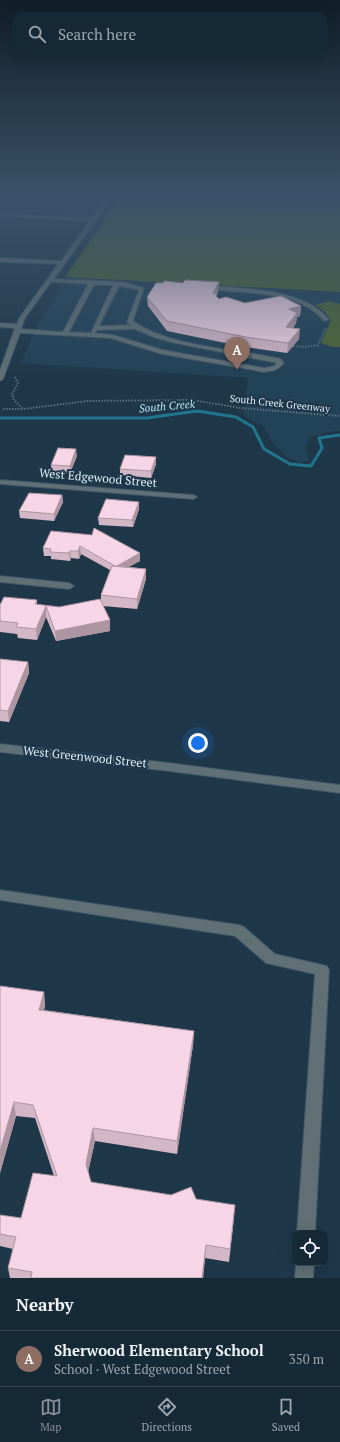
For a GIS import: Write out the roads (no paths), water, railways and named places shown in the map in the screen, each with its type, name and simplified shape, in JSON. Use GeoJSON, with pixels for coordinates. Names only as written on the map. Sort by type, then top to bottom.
{"type":"FeatureCollection","features":[{"type":"Feature","properties":{"kind":"street"},"geometry":{"type":"LineString","coordinates":[[0,379],[20,326],[50,280],[66,259]]}},
{"type":"Feature","properties":{"kind":"street"},"geometry":{"type":"LineString","coordinates":[[0,260],[63,263]]}},
{"type":"Feature","properties":{"kind":"street"},"geometry":{"type":"LineString","coordinates":[[50,280],[130,285],[142,290],[149,288]]}},
{"type":"Feature","properties":{"kind":"street"},"geometry":{"type":"LineString","coordinates":[[73,328],[92,283]]}},
{"type":"Feature","properties":{"kind":"street"},"geometry":{"type":"LineString","coordinates":[[94,331],[117,284]]}},
{"type":"Feature","properties":{"kind":"street"},"geometry":{"type":"LineString","coordinates":[[198,287],[232,293],[269,293],[294,299],[312,307],[324,316],[326,320]]}},
{"type":"Feature","properties":{"kind":"street"},"geometry":{"type":"LineString","coordinates":[[61,326],[94,331],[162,352],[253,369],[271,370],[280,366],[279,360],[156,337],[134,327],[130,322],[142,290]]}},
{"type":"Feature","properties":{"kind":"street"},"geometry":{"type":"LineString","coordinates":[[0,325],[73,328],[94,331],[134,327]]}},
{"type":"Feature","properties":{"kind":"street"},"geometry":{"type":"LineString","coordinates":[[111,336],[113,328]]}},
{"type":"Feature","properties":{"kind":"street","name":"West Edgewood Street"},"geometry":{"type":"LineString","coordinates":[[0,482],[193,497]]}},
{"type":"Feature","properties":{"kind":"street"},"geometry":{"type":"LineString","coordinates":[[0,579],[69,586]]}},
{"type":"Feature","properties":{"kind":"street","name":"West Greenwood Street"},"geometry":{"type":"LineString","coordinates":[[0,748],[169,767],[340,789]]}},
{"type":"Feature","properties":{"kind":"street"},"geometry":{"type":"LineString","coordinates":[[0,895],[239,931],[272,959],[322,970],[306,1230]]}},
{"type":"Feature","properties":{"kind":"street"},"geometry":{"type":"LineString","coordinates":[[304,1278],[305,1266]]}},
{"type":"Feature","properties":{"kind":"waterway","name":"South Creek"},"geometry":{"type":"LineString","coordinates":[[0,418],[147,418],[197,411],[236,417],[253,427],[264,449],[290,464],[311,466],[322,448],[319,438],[340,435]]}},
{"type":"Feature","properties":{"kind":"place","name":"Sherwood Elementary School"},"geometry":{"type":"Point","coordinates":[237,370]}}]}
